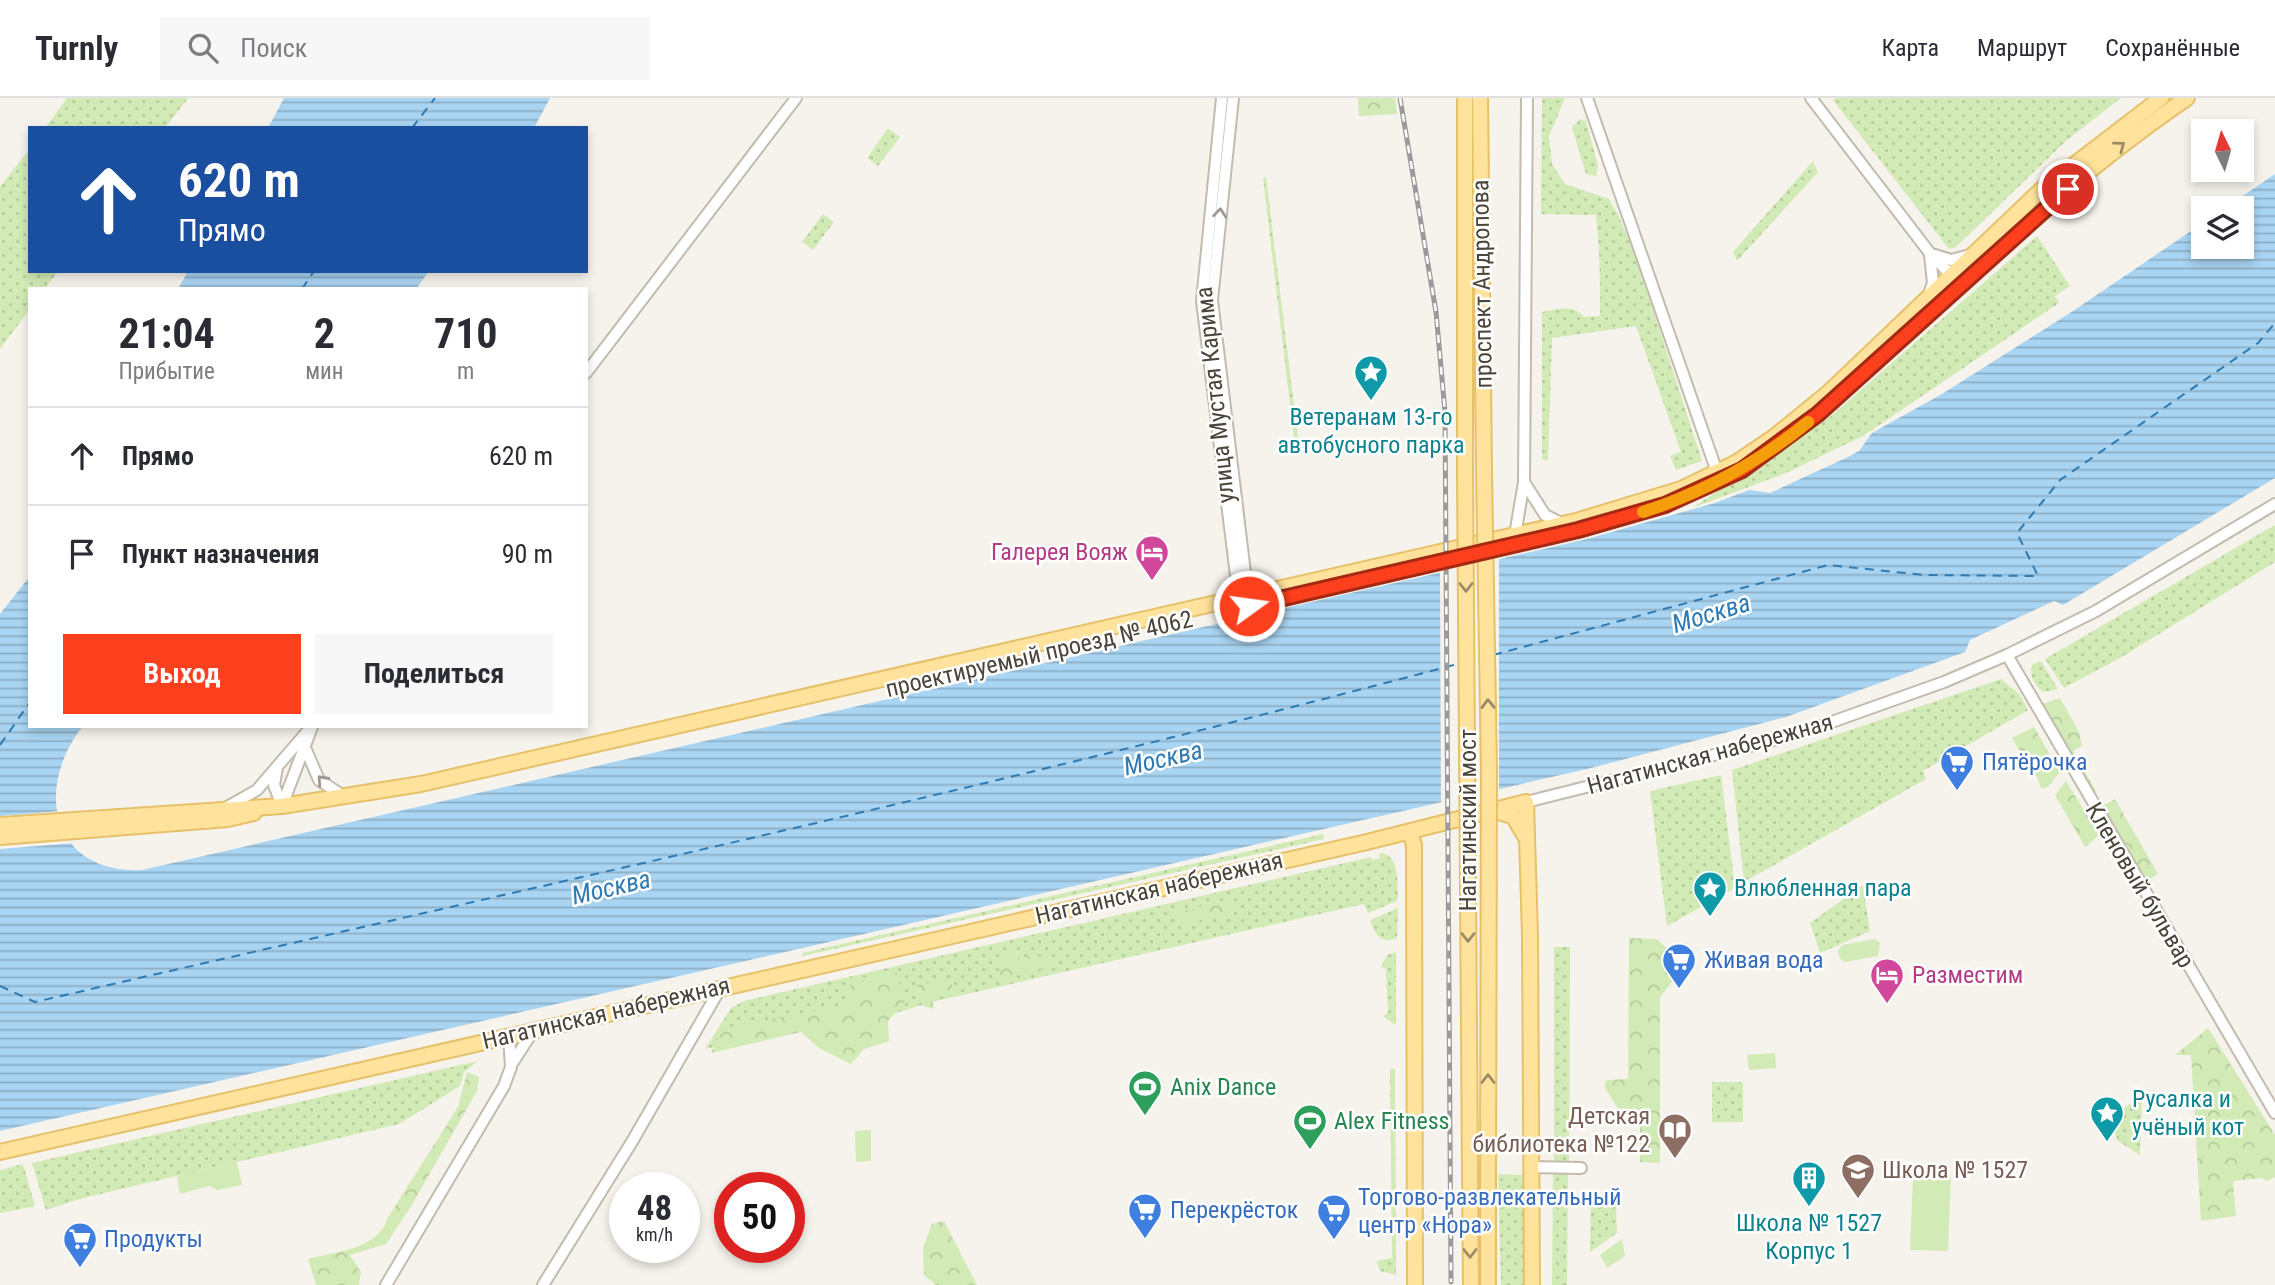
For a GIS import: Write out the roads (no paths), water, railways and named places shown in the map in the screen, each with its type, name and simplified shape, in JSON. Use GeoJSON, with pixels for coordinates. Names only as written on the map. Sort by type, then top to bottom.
{"type":"FeatureCollection","features":[{"type":"Feature","properties":{"kind":"main road","name":"проспект Андропова"},"geometry":{"type":"LineString","coordinates":[[1465,98],[1465,469]]}},
{"type":"Feature","properties":{"kind":"main road","name":"проектируемый проезд № 4062"},"geometry":{"type":"LineString","coordinates":[[176,817],[228,819],[282,806],[349,797],[482,771],[640,734],[774,715],[1243,603],[1563,524],[1662,496],[1717,472],[1774,437],[1812,407],[2040,191],[2161,98]]}},
{"type":"Feature","properties":{"kind":"main road","name":"проектируемый проезд № 4062"},"geometry":{"type":"LineString","coordinates":[[1243,603],[1578,530],[1685,498],[1742,470],[1800,429],[2101,161],[2186,98]]}},
{"type":"Feature","properties":{"kind":"main road","name":"проспект Андропова"},"geometry":{"type":"LineString","coordinates":[[1481,101],[1484,470]]}},
{"type":"Feature","properties":{"kind":"main road","name":"Нагатинский мост"},"geometry":{"type":"LineString","coordinates":[[1465,469],[1471,1285]]}},
{"type":"Feature","properties":{"kind":"main road","name":"Нагатинский мост"},"geometry":{"type":"LineString","coordinates":[[1484,470],[1489,772],[1489,1285]]}},
{"type":"Feature","properties":{"kind":"main road","name":"Нагатинская набережная"},"geometry":{"type":"LineString","coordinates":[[0,1152],[1410,832],[1526,802]]}},
{"type":"Feature","properties":{"kind":"main road"},"geometry":{"type":"LineString","coordinates":[[1526,802],[1532,1285]]}},
{"type":"Feature","properties":{"kind":"main road","name":"проектируемый проезд № 4062"},"geometry":{"type":"LineString","coordinates":[[176,817],[227,807],[282,806]]}},
{"type":"Feature","properties":{"kind":"main road"},"geometry":{"type":"LineString","coordinates":[[1492,811],[1513,816],[1527,841]]}},
{"type":"Feature","properties":{"kind":"main road"},"geometry":{"type":"LineString","coordinates":[[0,825],[176,817]]}},
{"type":"Feature","properties":{"kind":"main road"},"geometry":{"type":"LineString","coordinates":[[0,837],[176,817]]}},
{"type":"Feature","properties":{"kind":"main road"},"geometry":{"type":"LineString","coordinates":[[1410,832],[1414,845],[1416,938],[1415,1285]]}},
{"type":"Feature","properties":{"kind":"street"},"geometry":{"type":"LineString","coordinates":[[588,370],[796,98]]}},
{"type":"Feature","properties":{"kind":"street","name":"улица Мустая Карима"},"geometry":{"type":"LineString","coordinates":[[1222,98],[1202,301],[1243,603]]}},
{"type":"Feature","properties":{"kind":"street","name":"улица Мустая Карима"},"geometry":{"type":"LineString","coordinates":[[1233,98],[1214,260],[1212,300],[1243,603]]}},
{"type":"Feature","properties":{"kind":"street"},"geometry":{"type":"LineString","coordinates":[[1514,535],[1524,482],[1527,98]]}},
{"type":"Feature","properties":{"kind":"street"},"geometry":{"type":"LineString","coordinates":[[1587,98],[1717,472]]}},
{"type":"Feature","properties":{"kind":"street"},"geometry":{"type":"LineString","coordinates":[[1811,98],[1929,252],[1946,270],[1954,273],[1976,271]]}},
{"type":"Feature","properties":{"kind":"street"},"geometry":{"type":"LineString","coordinates":[[1929,252],[1951,260],[1972,254]]}},
{"type":"Feature","properties":{"kind":"street"},"geometry":{"type":"LineString","coordinates":[[1928,298],[1933,275],[1929,252]]}},
{"type":"Feature","properties":{"kind":"street"},"geometry":{"type":"LineString","coordinates":[[1524,482],[1545,515],[1563,524]]}},
{"type":"Feature","properties":{"kind":"street","name":"Нагатинская набережная"},"geometry":{"type":"LineString","coordinates":[[1526,802],[1798,734],[1896,700],[2007,656],[2096,611],[2275,504]]}},
{"type":"Feature","properties":{"kind":"street","name":"Кленовый бульвар"},"geometry":{"type":"LineString","coordinates":[[2007,656],[2275,1113]]}},
{"type":"Feature","properties":{"kind":"street"},"geometry":{"type":"LineString","coordinates":[[227,807],[257,790],[310,728]]}},
{"type":"Feature","properties":{"kind":"street"},"geometry":{"type":"LineString","coordinates":[[282,806],[306,750],[312,728]]}},
{"type":"Feature","properties":{"kind":"street"},"geometry":{"type":"LineString","coordinates":[[306,750],[320,780],[337,795],[349,797]]}},
{"type":"Feature","properties":{"kind":"street"},"geometry":{"type":"LineString","coordinates":[[276,767],[274,785],[282,806]]}},
{"type":"Feature","properties":{"kind":"street"},"geometry":{"type":"LineString","coordinates":[[543,1285],[633,1140],[721,987]]}},
{"type":"Feature","properties":{"kind":"street"},"geometry":{"type":"LineString","coordinates":[[701,991],[704,1017]]}},
{"type":"Feature","properties":{"kind":"street"},"geometry":{"type":"LineString","coordinates":[[386,1285],[504,1086],[511,1067],[534,1029]]}},
{"type":"Feature","properties":{"kind":"street"},"geometry":{"type":"LineString","coordinates":[[509,1035],[511,1067]]}},
{"type":"Feature","properties":{"kind":"street"},"geometry":{"type":"LineString","coordinates":[[1531,1167],[1581,1168]]}},
{"type":"Feature","properties":{"kind":"water"},"geometry":{"type":"Polygon","coordinates":[[[284,98],[550,98],[535,126],[269,126],[284,98]]]}},
{"type":"Feature","properties":{"kind":"water","name":"Москва"},"geometry":{"type":"Polygon","coordinates":[[[2275,174],[2275,478],[2063,605],[2054,601],[1970,640],[1965,652],[1786,717],[1587,769],[0,1131],[0,614],[28,579],[28,728],[82,728],[67,750],[58,776],[56,800],[60,823],[71,843],[88,858],[112,868],[142,870],[1587,539],[1715,503],[1749,490],[1770,493],[1859,451],[1872,433],[1942,394],[2070,313],[2191,231],[2191,259],[2254,259],[2254,196],[2243,196],[2275,174]]]}},
{"type":"Feature","properties":{"kind":"water"},"geometry":{"type":"Polygon","coordinates":[[[187,273],[428,273],[417,287],[179,287],[187,273]]]}},
{"type":"Feature","properties":{"kind":"railway"},"geometry":{"type":"LineString","coordinates":[[1400,98],[1436,312],[1445,412],[1451,1282]]}},
{"type":"Feature","properties":{"kind":"place","name":"Ветеранам 13-го автобусного парка"},"geometry":{"type":"Point","coordinates":[1371,402]}},
{"type":"Feature","properties":{"kind":"place","name":"Галерея Вояж"},"geometry":{"type":"Point","coordinates":[1152,582]}},
{"type":"Feature","properties":{"kind":"place","name":"Пятёрочка"},"geometry":{"type":"Point","coordinates":[1957,792]}},
{"type":"Feature","properties":{"kind":"place","name":"Влюбленная пара"},"geometry":{"type":"Point","coordinates":[1710,918]}},
{"type":"Feature","properties":{"kind":"place","name":"Живая вода"},"geometry":{"type":"Point","coordinates":[1679,990]}},
{"type":"Feature","properties":{"kind":"place","name":"Разместим"},"geometry":{"type":"Point","coordinates":[1887,1005]}},
{"type":"Feature","properties":{"kind":"place","name":"Anix Dance"},"geometry":{"type":"Point","coordinates":[1145,1117]}},
{"type":"Feature","properties":{"kind":"place","name":"Русалка и учёный кот"},"geometry":{"type":"Point","coordinates":[2107,1143]}},
{"type":"Feature","properties":{"kind":"place","name":"Alex Fitness"},"geometry":{"type":"Point","coordinates":[1310,1151]}},
{"type":"Feature","properties":{"kind":"place","name":"Детская библиотека №122"},"geometry":{"type":"Point","coordinates":[1675,1160]}},
{"type":"Feature","properties":{"kind":"place","name":"Школа № 1527"},"geometry":{"type":"Point","coordinates":[1858,1200]}},
{"type":"Feature","properties":{"kind":"place","name":"Школа № 1527 Корпус 1"},"geometry":{"type":"Point","coordinates":[1809,1208]}},
{"type":"Feature","properties":{"kind":"place","name":"Перекрёсток"},"geometry":{"type":"Point","coordinates":[1145,1240]}},
{"type":"Feature","properties":{"kind":"place","name":"Торгово-развлекательный центр «Нора»"},"geometry":{"type":"Point","coordinates":[1334,1241]}},
{"type":"Feature","properties":{"kind":"place","name":"Продукты"},"geometry":{"type":"Point","coordinates":[80,1269]}}]}
